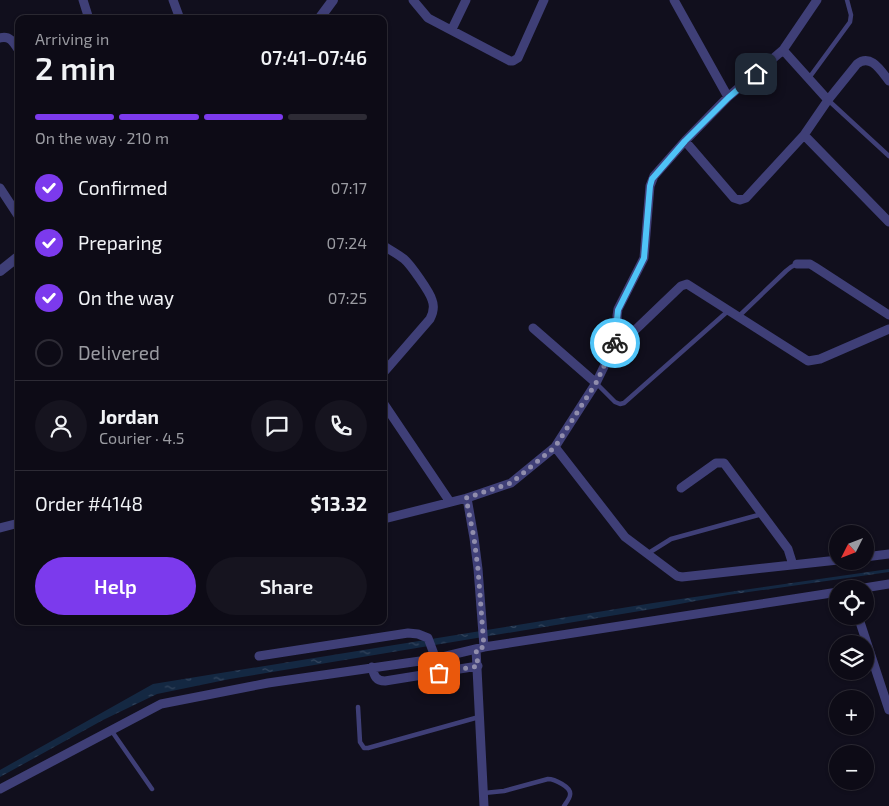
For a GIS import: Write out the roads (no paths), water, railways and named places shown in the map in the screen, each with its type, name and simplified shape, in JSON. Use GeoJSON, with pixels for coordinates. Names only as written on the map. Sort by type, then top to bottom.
{"type":"FeatureCollection","features":[{"type":"Feature","properties":{"kind":"street"},"geometry":{"type":"LineString","coordinates":[[83,0],[88,15]]}},
{"type":"Feature","properties":{"kind":"street"},"geometry":{"type":"LineString","coordinates":[[173,0],[179,15]]}},
{"type":"Feature","properties":{"kind":"street"},"geometry":{"type":"LineString","coordinates":[[322,15],[333,0]]}},
{"type":"Feature","properties":{"kind":"street"},"geometry":{"type":"LineString","coordinates":[[413,0],[428,18],[510,61],[518,58],[544,0]]}},
{"type":"Feature","properties":{"kind":"street"},"geometry":{"type":"LineString","coordinates":[[452,29],[466,0]]}},
{"type":"Feature","properties":{"kind":"street"},"geometry":{"type":"LineString","coordinates":[[674,0],[728,98]]}},
{"type":"Feature","properties":{"kind":"street"},"geometry":{"type":"LineString","coordinates":[[387,518],[466,498],[511,483],[555,447],[596,383],[619,336],[618,310],[644,258],[652,179],[685,141],[728,98],[783,50],[817,0]]}},
{"type":"Feature","properties":{"kind":"street"},"geometry":{"type":"LineString","coordinates":[[0,38],[9,38],[15,45]]}},
{"type":"Feature","properties":{"kind":"street"},"geometry":{"type":"LineString","coordinates":[[783,50],[828,100]]}},
{"type":"Feature","properties":{"kind":"street"},"geometry":{"type":"LineString","coordinates":[[685,141],[734,198],[740,200],[746,198],[804,136],[828,100],[857,64],[865,59],[870,60],[889,81]]}},
{"type":"Feature","properties":{"kind":"street"},"geometry":{"type":"LineString","coordinates":[[804,136],[889,222]]}},
{"type":"Feature","properties":{"kind":"street"},"geometry":{"type":"LineString","coordinates":[[0,188],[15,211]]}},
{"type":"Feature","properties":{"kind":"street"},"geometry":{"type":"LineString","coordinates":[[387,248],[407,262],[430,294],[434,307],[430,320],[387,369]]}},
{"type":"Feature","properties":{"kind":"street"},"geometry":{"type":"LineString","coordinates":[[0,271],[15,259]]}},
{"type":"Feature","properties":{"kind":"street"},"geometry":{"type":"LineString","coordinates":[[797,264],[810,264],[816,267],[889,315]]}},
{"type":"Feature","properties":{"kind":"street"},"geometry":{"type":"LineString","coordinates":[[619,336],[631,334],[684,284],[690,285],[808,361],[820,359],[889,329]]}},
{"type":"Feature","properties":{"kind":"street"},"geometry":{"type":"LineString","coordinates":[[533,328],[596,383]]}},
{"type":"Feature","properties":{"kind":"street"},"geometry":{"type":"LineString","coordinates":[[387,408],[450,502]]}},
{"type":"Feature","properties":{"kind":"street"},"geometry":{"type":"LineString","coordinates":[[555,447],[624,536],[674,575],[679,577],[829,561]]}},
{"type":"Feature","properties":{"kind":"street"},"geometry":{"type":"LineString","coordinates":[[681,488],[716,463],[724,463],[788,549],[793,565]]}},
{"type":"Feature","properties":{"kind":"street"},"geometry":{"type":"LineString","coordinates":[[466,498],[475,546],[482,620],[478,666],[484,806]]}},
{"type":"Feature","properties":{"kind":"street"},"geometry":{"type":"LineString","coordinates":[[0,528],[15,523]]}},
{"type":"Feature","properties":{"kind":"street"},"geometry":{"type":"LineString","coordinates":[[874,556],[889,554]]}},
{"type":"Feature","properties":{"kind":"street"},"geometry":{"type":"LineString","coordinates":[[874,586],[889,584]]}},
{"type":"Feature","properties":{"kind":"street"},"geometry":{"type":"LineString","coordinates":[[0,789],[163,704],[268,683],[418,661],[481,645],[829,593]]}},
{"type":"Feature","properties":{"kind":"street"},"geometry":{"type":"LineString","coordinates":[[861,625],[889,710]]}},
{"type":"Feature","properties":{"kind":"street"},"geometry":{"type":"LineString","coordinates":[[259,656],[408,633],[428,638],[434,656]]}},
{"type":"Feature","properties":{"kind":"street"},"geometry":{"type":"LineString","coordinates":[[418,661],[420,676]]}},
{"type":"Feature","properties":{"kind":"street"},"geometry":{"type":"LineString","coordinates":[[372,667],[374,676],[381,681],[385,681],[478,666]]}},
{"type":"Feature","properties":{"kind":"lane"},"geometry":{"type":"LineString","coordinates":[[809,78],[850,22],[851,15],[847,0]]}},
{"type":"Feature","properties":{"kind":"lane"},"geometry":{"type":"LineString","coordinates":[[828,100],[889,156]]}},
{"type":"Feature","properties":{"kind":"lane"},"geometry":{"type":"LineString","coordinates":[[739,316],[786,271],[797,264]]}},
{"type":"Feature","properties":{"kind":"lane"},"geometry":{"type":"LineString","coordinates":[[596,383],[615,402],[620,404],[626,403],[729,310]]}},
{"type":"Feature","properties":{"kind":"lane"},"geometry":{"type":"LineString","coordinates":[[647,554],[671,539],[762,514]]}},
{"type":"Feature","properties":{"kind":"lane"},"geometry":{"type":"LineString","coordinates":[[358,707],[360,742],[364,748],[480,717]]}},
{"type":"Feature","properties":{"kind":"lane"},"geometry":{"type":"LineString","coordinates":[[111,730],[152,789]]}},
{"type":"Feature","properties":{"kind":"lane"},"geometry":{"type":"LineString","coordinates":[[484,793],[504,791],[553,779],[571,793],[564,806]]}},
{"type":"Feature","properties":{"kind":"water"},"geometry":{"type":"Polygon","coordinates":[[[889,569],[889,572],[728,595],[230,679],[157,694],[103,720],[0,777],[0,770],[153,684],[653,603],[889,569]]]}}]}
